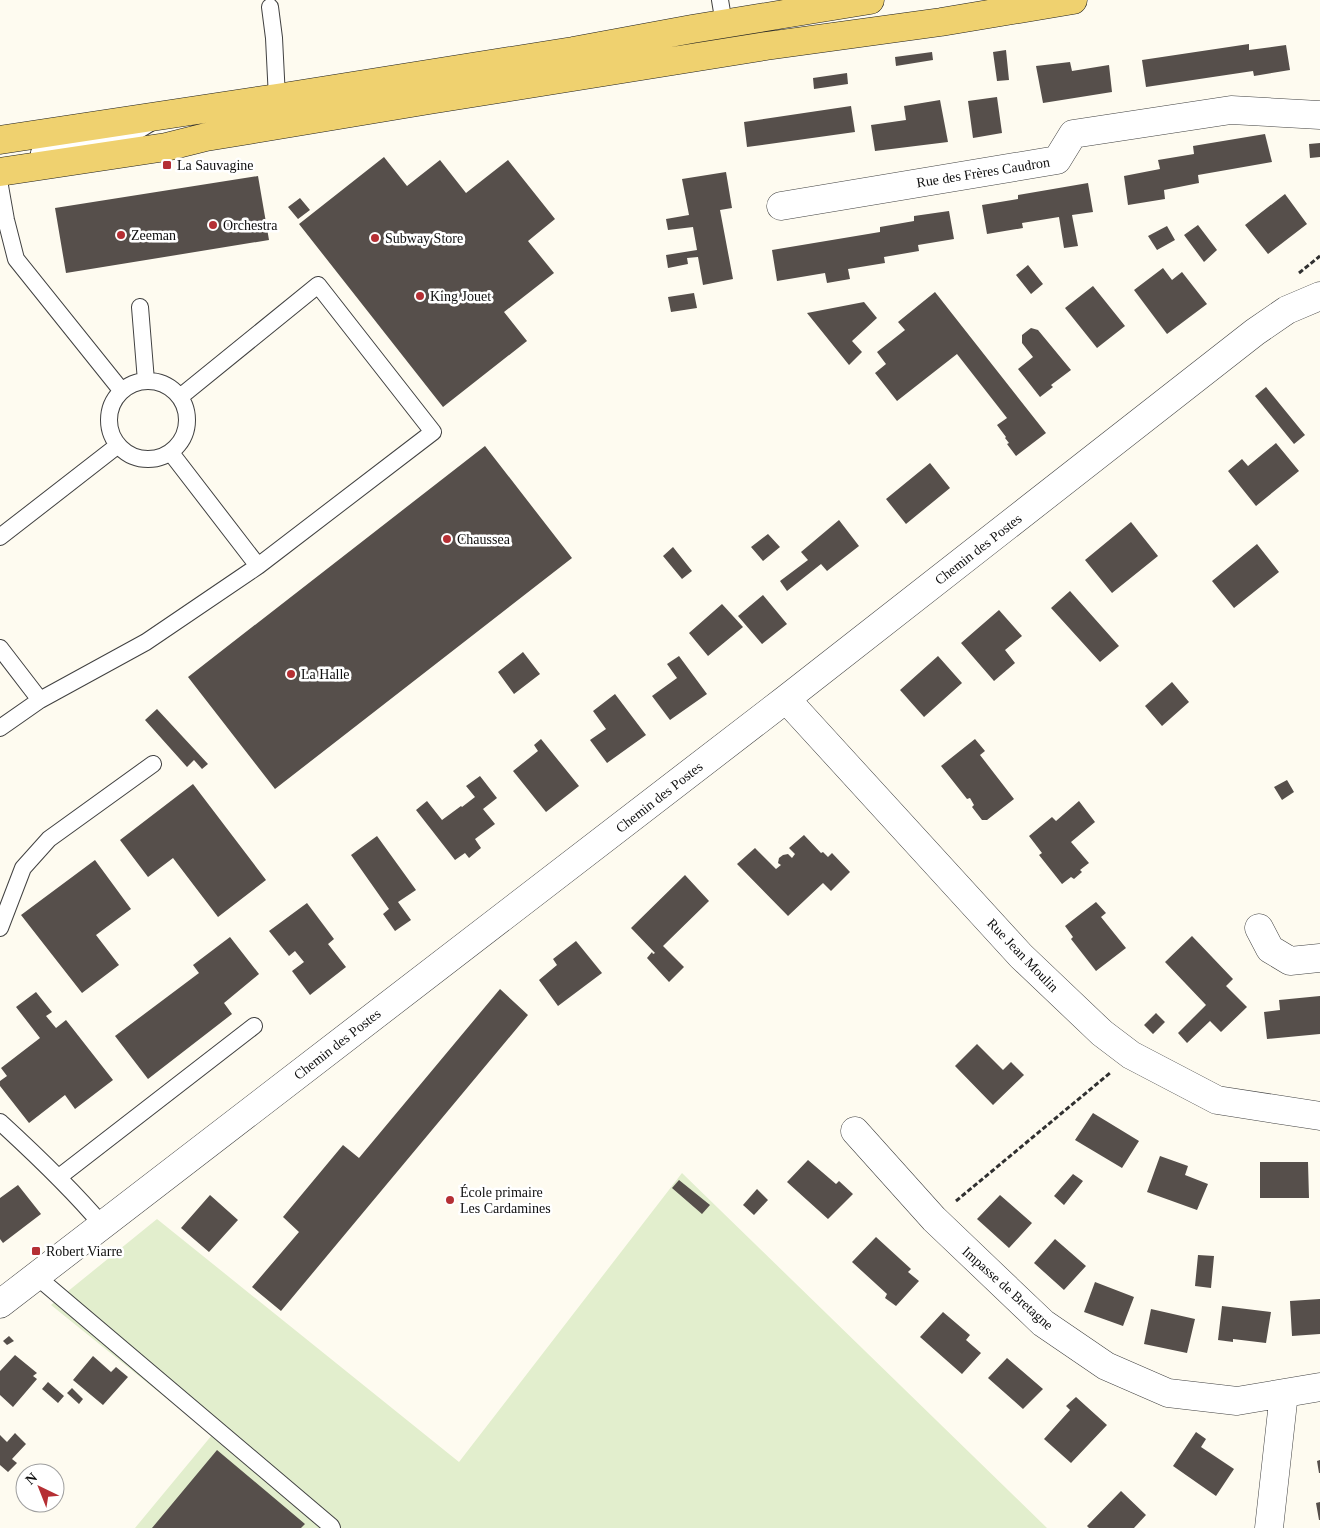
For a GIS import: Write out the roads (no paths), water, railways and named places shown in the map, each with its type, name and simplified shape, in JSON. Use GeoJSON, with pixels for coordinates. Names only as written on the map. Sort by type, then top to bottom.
{"type":"FeatureCollection","features":[{"type":"Feature","properties":{"kind":"main road"},"geometry":{"type":"LineString","coordinates":[[3,154],[160,117],[574,51],[722,12],[866,0]]}},
{"type":"Feature","properties":{"kind":"main road"},"geometry":{"type":"LineString","coordinates":[[3,154],[166,147],[206,137],[429,100],[766,46],[942,22],[1073,0]]}},
{"type":"Feature","properties":{"kind":"street","name":"Rue des Frères Caudron"},"geometry":{"type":"LineString","coordinates":[[781,206],[1057,160],[1073,134],[1231,110],[1320,115]]}},
{"type":"Feature","properties":{"kind":"street","name":"Chemin des Postes"},"geometry":{"type":"LineString","coordinates":[[0,1304],[786,699],[1256,332],[1286,310],[1320,296]]}},
{"type":"Feature","properties":{"kind":"street","name":"Rue Jean Moulin"},"geometry":{"type":"LineString","coordinates":[[786,699],[1021,956],[1102,1033],[1131,1055],[1218,1100],[1320,1116]]}},
{"type":"Feature","properties":{"kind":"street"},"geometry":{"type":"LineString","coordinates":[[1259,928],[1270,949],[1290,961],[1320,958]]}},
{"type":"Feature","properties":{"kind":"street","name":"Impasse de Bretagne"},"geometry":{"type":"LineString","coordinates":[[855,1131],[934,1219],[1043,1323],[1106,1366],[1168,1393],[1237,1401],[1320,1387]]}},
{"type":"Feature","properties":{"kind":"street"},"geometry":{"type":"LineString","coordinates":[[1270,1528],[1284,1393]]}},
{"type":"Feature","properties":{"kind":"lane"},"geometry":{"type":"LineString","coordinates":[[270,7],[274,38],[277,98]]}},
{"type":"Feature","properties":{"kind":"lane"},"geometry":{"type":"LineString","coordinates":[[0,186],[16,259],[121,390]]}},
{"type":"Feature","properties":{"kind":"lane"},"geometry":{"type":"LineString","coordinates":[[0,728],[40,700],[146,642],[258,566],[432,432],[318,285],[180,396]]}},
{"type":"Feature","properties":{"kind":"lane"},"geometry":{"type":"LineString","coordinates":[[140,307],[146,380]]}},
{"type":"Feature","properties":{"kind":"lane"},"geometry":{"type":"LineString","coordinates":[[146,380],[159,382],[180,396],[187,420],[180,444],[171,453],[160,458],[148,460],[126,454],[117,446],[111,436],[108,424],[109,411],[113,400],[121,390],[133,383],[146,380]]}},
{"type":"Feature","properties":{"kind":"lane"},"geometry":{"type":"LineString","coordinates":[[0,537],[117,446]]}},
{"type":"Feature","properties":{"kind":"lane"},"geometry":{"type":"LineString","coordinates":[[171,453],[258,566]]}},
{"type":"Feature","properties":{"kind":"lane"},"geometry":{"type":"LineString","coordinates":[[0,648],[40,700]]}},
{"type":"Feature","properties":{"kind":"lane"},"geometry":{"type":"LineString","coordinates":[[0,928],[23,868],[49,839],[153,764]]}},
{"type":"Feature","properties":{"kind":"lane"},"geometry":{"type":"LineString","coordinates":[[59,1178],[254,1026]]}},
{"type":"Feature","properties":{"kind":"lane"},"geometry":{"type":"LineString","coordinates":[[0,1122],[78,1197],[102,1225]]}},
{"type":"Feature","properties":{"kind":"lane"},"geometry":{"type":"LineString","coordinates":[[36,1276],[332,1528]]}},
{"type":"Feature","properties":{"kind":"place","name":"La Sauvagine"},"geometry":{"type":"Point","coordinates":[167,165]}},
{"type":"Feature","properties":{"kind":"place","name":"Orchestra"},"geometry":{"type":"Point","coordinates":[213,225]}},
{"type":"Feature","properties":{"kind":"place","name":"Zeeman"},"geometry":{"type":"Point","coordinates":[121,235]}},
{"type":"Feature","properties":{"kind":"place","name":"Subway Store"},"geometry":{"type":"Point","coordinates":[375,238]}},
{"type":"Feature","properties":{"kind":"place","name":"King Jouet"},"geometry":{"type":"Point","coordinates":[420,296]}},
{"type":"Feature","properties":{"kind":"place","name":"Chaussea"},"geometry":{"type":"Point","coordinates":[447,539]}},
{"type":"Feature","properties":{"kind":"place","name":"La Halle"},"geometry":{"type":"Point","coordinates":[291,674]}},
{"type":"Feature","properties":{"kind":"place","name":"École primaire Les Cardamines"},"geometry":{"type":"Point","coordinates":[450,1200]}},
{"type":"Feature","properties":{"kind":"place","name":"Robert Viarre"},"geometry":{"type":"Point","coordinates":[36,1251]}}]}
